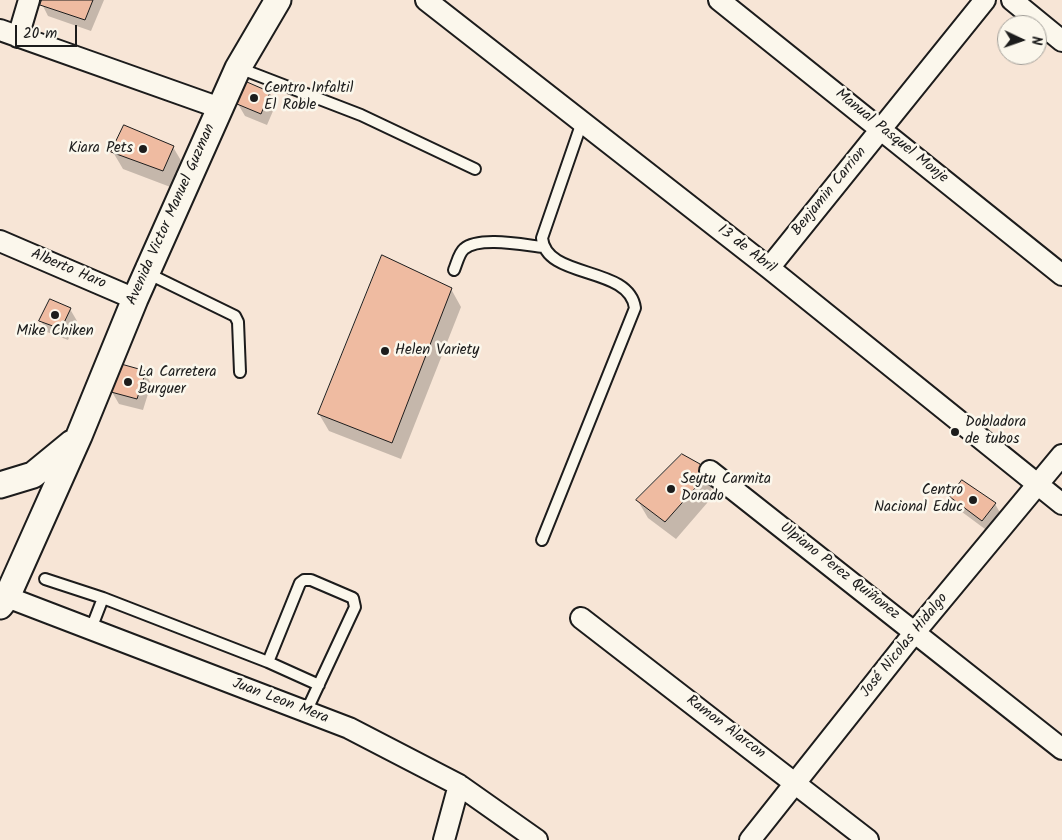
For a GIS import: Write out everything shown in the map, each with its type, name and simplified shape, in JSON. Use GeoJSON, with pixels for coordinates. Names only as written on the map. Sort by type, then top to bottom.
{"type":"FeatureCollection","features":[{"type":"Feature","properties":{"kind":"street"},"geometry":{"type":"LineString","coordinates":[[29,0],[9,33],[220,108]]}},
{"type":"Feature","properties":{"kind":"street","name":"Avenida Victor Manuel Guzman"},"geometry":{"type":"LineString","coordinates":[[3,601],[79,436],[135,298],[238,68],[278,0]]}},
{"type":"Feature","properties":{"kind":"street","name":"13 de Abril"},"geometry":{"type":"LineString","coordinates":[[426,0],[769,268],[1062,504]]}},
{"type":"Feature","properties":{"kind":"street","name":"Manual Pasquel Monje"},"geometry":{"type":"LineString","coordinates":[[718,0],[1062,275]]}},
{"type":"Feature","properties":{"kind":"street","name":"Benjamin Carrion"},"geometry":{"type":"LineString","coordinates":[[769,268],[985,0]]}},
{"type":"Feature","properties":{"kind":"street"},"geometry":{"type":"LineString","coordinates":[[1012,0],[1062,40]]}},
{"type":"Feature","properties":{"kind":"street","name":"Alberto Haro"},"geometry":{"type":"LineString","coordinates":[[0,241],[135,298]]}},
{"type":"Feature","properties":{"kind":"street","name":"Avenida Victor Manuel Guzman"},"geometry":{"type":"LineString","coordinates":[[0,485],[33,475],[60,455],[79,436]]}},
{"type":"Feature","properties":{"kind":"street","name":"José Nicolas Hidalgo"},"geometry":{"type":"LineString","coordinates":[[750,840],[915,632],[1062,455]]}},
{"type":"Feature","properties":{"kind":"street","name":"Ulpiano Perez Quiñonez"},"geometry":{"type":"LineString","coordinates":[[710,470],[1062,749]]}},
{"type":"Feature","properties":{"kind":"street","name":"Juan Leon Mera"},"geometry":{"type":"LineString","coordinates":[[3,601],[90,630],[349,728],[460,785],[537,840]]}},
{"type":"Feature","properties":{"kind":"street","name":"Ramon Alarcon"},"geometry":{"type":"LineString","coordinates":[[581,618],[868,840]]}},
{"type":"Feature","properties":{"kind":"street"},"geometry":{"type":"LineString","coordinates":[[444,840],[460,785]]}},
{"type":"Feature","properties":{"kind":"lane"},"geometry":{"type":"LineString","coordinates":[[238,68],[361,115],[475,168]]}},
{"type":"Feature","properties":{"kind":"lane"},"geometry":{"type":"LineString","coordinates":[[542,540],[635,308],[634,299],[623,287],[554,259],[543,247],[542,238],[582,122]]}},
{"type":"Feature","properties":{"kind":"lane"},"geometry":{"type":"LineString","coordinates":[[454,270],[463,250],[470,245],[479,243],[515,243],[543,247]]}},
{"type":"Feature","properties":{"kind":"lane"},"geometry":{"type":"LineString","coordinates":[[146,273],[235,316],[238,322],[240,372]]}},
{"type":"Feature","properties":{"kind":"lane"},"geometry":{"type":"LineString","coordinates":[[45,579],[103,598],[268,662],[319,685]]}},
{"type":"Feature","properties":{"kind":"lane"},"geometry":{"type":"LineString","coordinates":[[268,662],[300,583],[304,580],[311,580],[353,598],[355,607],[306,712]]}},
{"type":"Feature","properties":{"kind":"lane"},"geometry":{"type":"LineString","coordinates":[[90,630],[103,598]]}},
{"type":"Feature","properties":{"kind":"building"},"geometry":{"type":"Polygon","coordinates":[[[42,0],[93,0],[85,20],[40,5],[42,0]]]}},
{"type":"Feature","properties":{"kind":"building","name":"Centro Infaltil El Roble"},"geometry":{"type":"Polygon","coordinates":[[[247,82],[270,92],[261,114],[237,104],[247,82]]]}},
{"type":"Feature","properties":{"kind":"building","name":"Kiara Pets"},"geometry":{"type":"Polygon","coordinates":[[[124,125],[174,146],[163,171],[111,152],[124,125]]]}},
{"type":"Feature","properties":{"kind":"building","name":"Helen Variety"},"geometry":{"type":"Polygon","coordinates":[[[382,255],[452,288],[392,443],[318,414],[382,255]]]}},
{"type":"Feature","properties":{"kind":"building","name":"Mike Chiken"},"geometry":{"type":"Polygon","coordinates":[[[50,299],[71,308],[61,329],[39,321],[50,299]]]}},
{"type":"Feature","properties":{"kind":"building","name":"La Carretera Burguer"},"geometry":{"type":"Polygon","coordinates":[[[121,364],[146,371],[137,399],[111,392],[121,364]]]}},
{"type":"Feature","properties":{"kind":"building","name":"Seytu Carmita Dorado"},"geometry":{"type":"Polygon","coordinates":[[[682,454],[700,464],[705,477],[665,522],[636,500],[682,454]]]}},
{"type":"Feature","properties":{"kind":"building","name":"Centro Nacional Educ"},"geometry":{"type":"Polygon","coordinates":[[[962,480],[996,503],[982,521],[950,497],[962,480]]]}},
{"type":"Feature","properties":{"kind":"place","name":"Centro Infaltil El Roble"},"geometry":{"type":"Point","coordinates":[254,98]}},
{"type":"Feature","properties":{"kind":"place","name":"Kiara Pets"},"geometry":{"type":"Point","coordinates":[143,149]}},
{"type":"Feature","properties":{"kind":"place","name":"Mike Chiken"},"geometry":{"type":"Point","coordinates":[55,315]}},
{"type":"Feature","properties":{"kind":"place","name":"Helen Variety"},"geometry":{"type":"Point","coordinates":[385,351]}},
{"type":"Feature","properties":{"kind":"place","name":"La Carretera Burguer"},"geometry":{"type":"Point","coordinates":[128,382]}},
{"type":"Feature","properties":{"kind":"place","name":"Dobladora de tubos"},"geometry":{"type":"Point","coordinates":[955,432]}},
{"type":"Feature","properties":{"kind":"place","name":"Seytu Carmita Dorado"},"geometry":{"type":"Point","coordinates":[671,489]}},
{"type":"Feature","properties":{"kind":"place","name":"Centro Nacional Educ"},"geometry":{"type":"Point","coordinates":[973,500]}}]}
